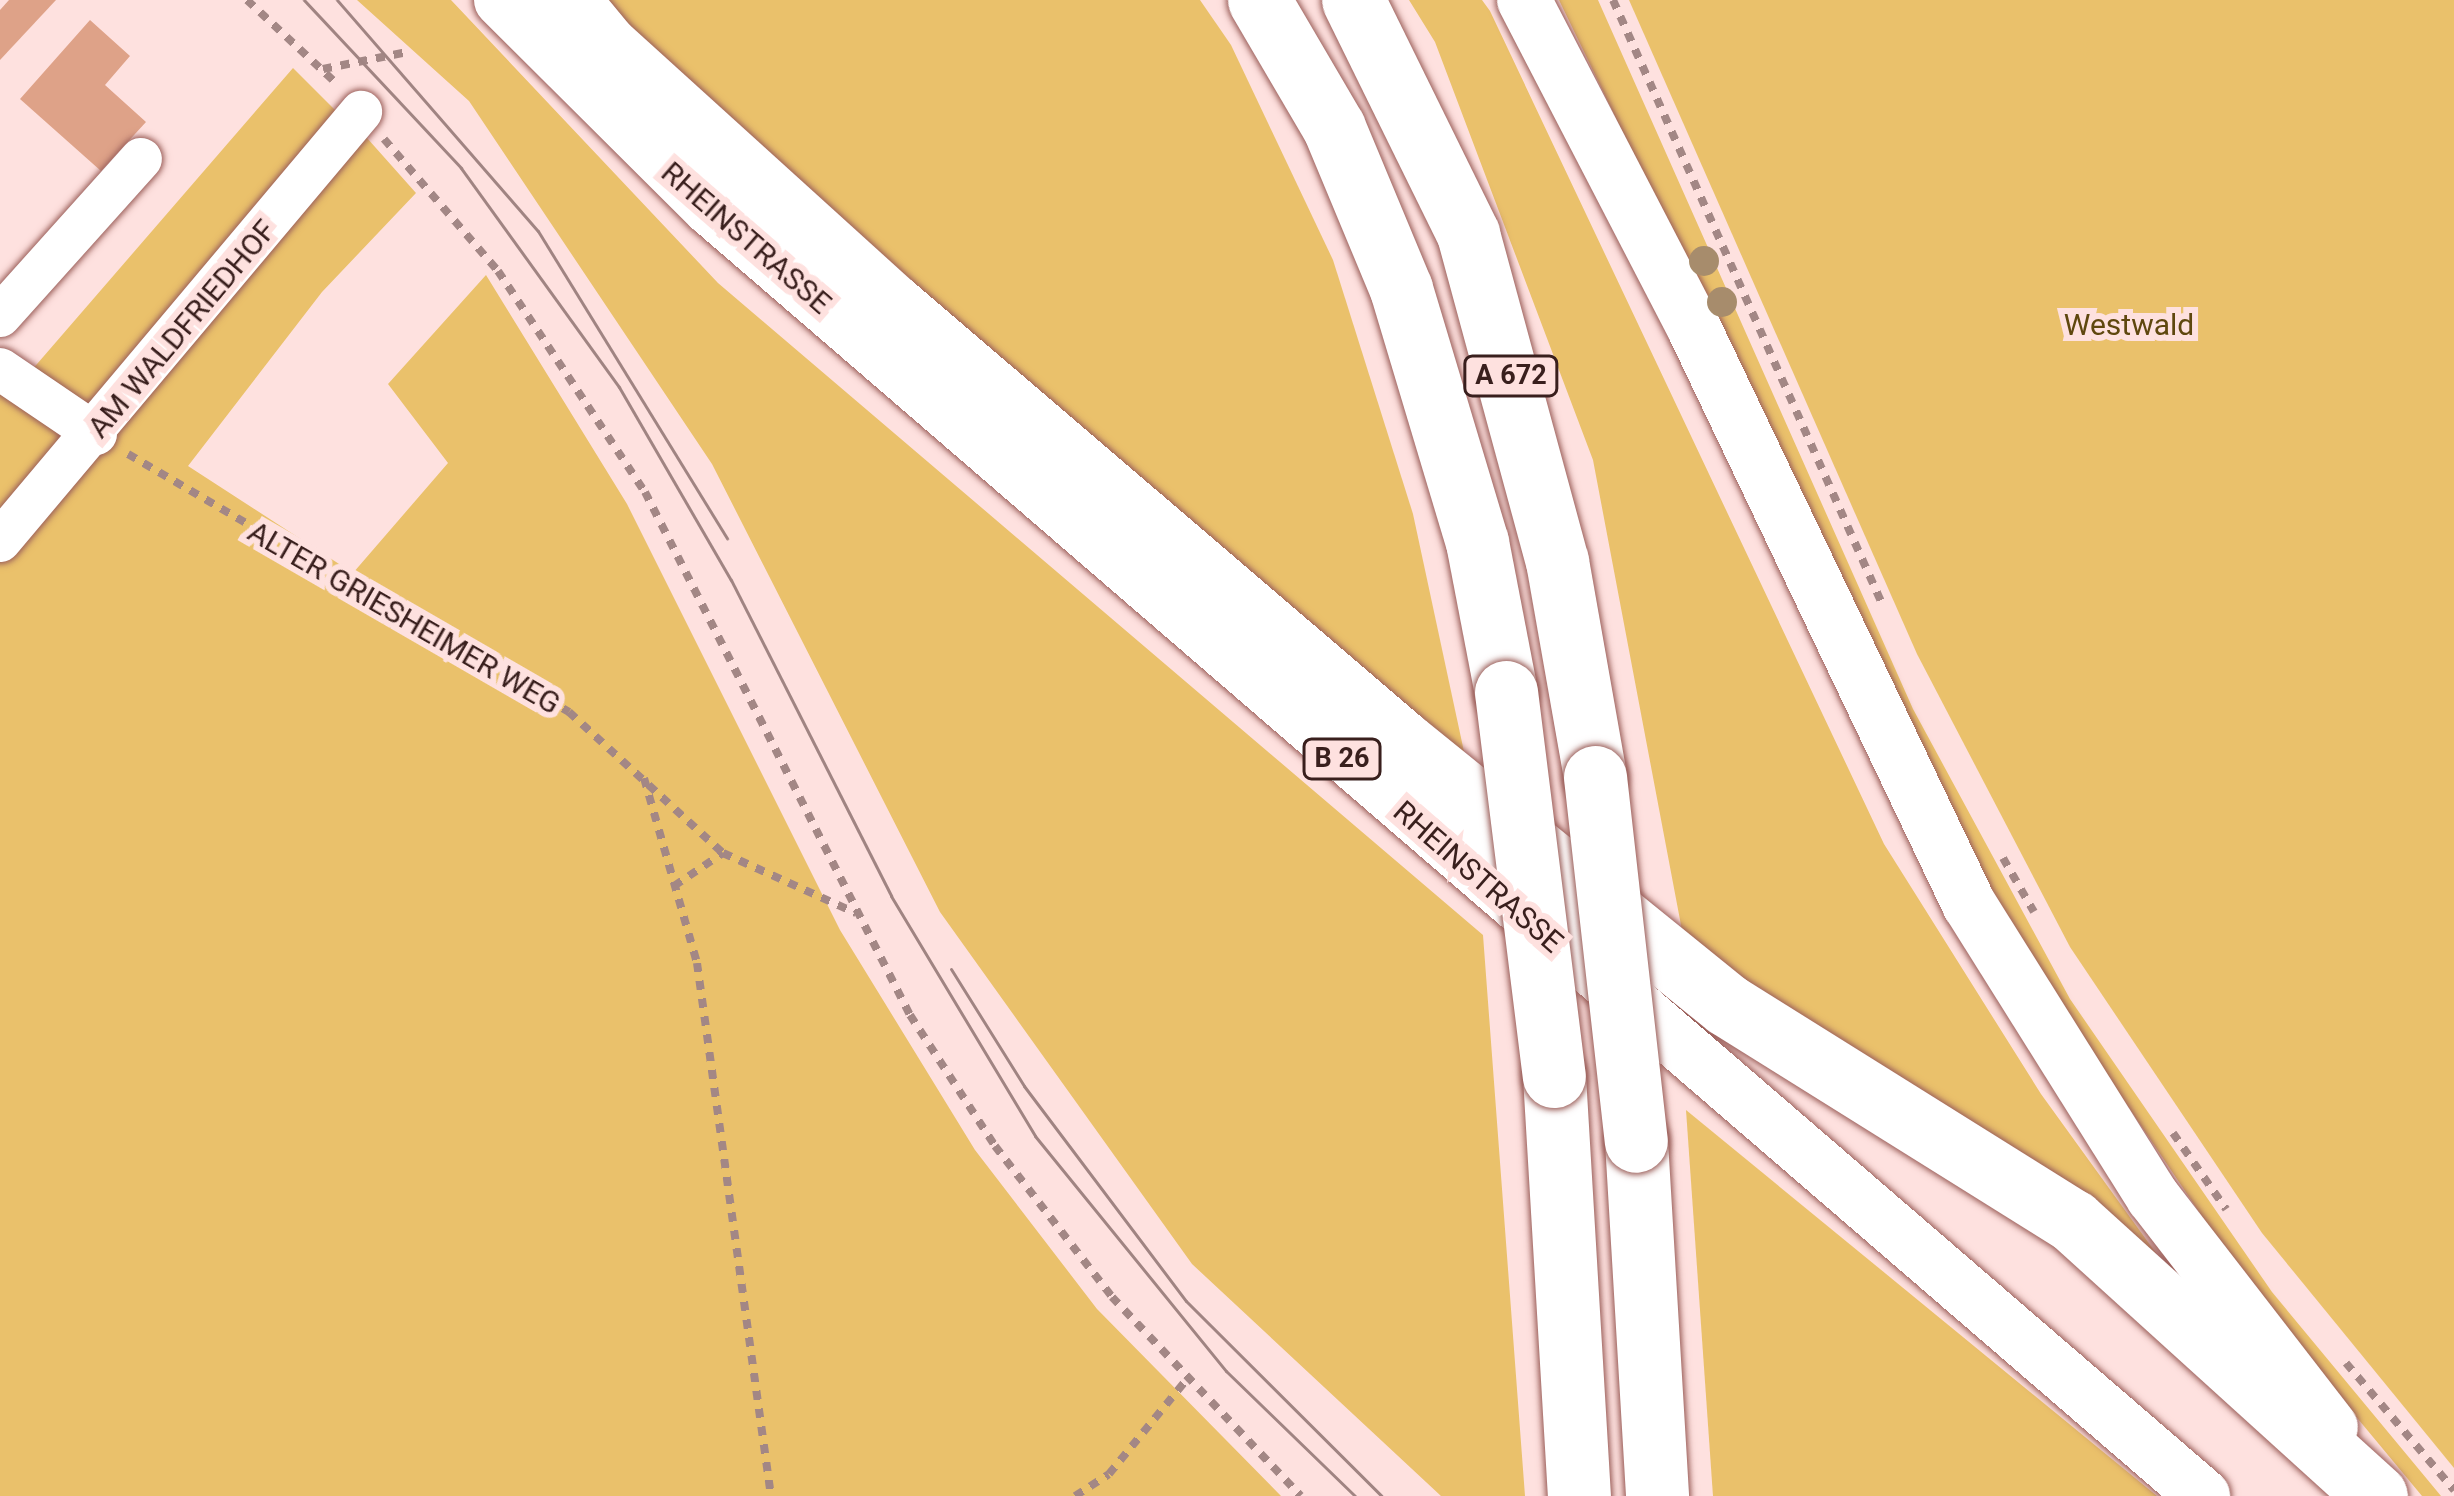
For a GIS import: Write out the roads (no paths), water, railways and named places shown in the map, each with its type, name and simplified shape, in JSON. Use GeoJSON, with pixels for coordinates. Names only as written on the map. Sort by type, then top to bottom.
{"type":"FeatureCollection","features":[{"type":"Feature","properties":{"kind":"highway"},"geometry":{"type":"LineString","coordinates":[[568,0],[606,46],[893,306],[1401,741],[1727,1005],[2073,1221],[2376,1496]]}},
{"type":"Feature","properties":{"kind":"highway"},"geometry":{"type":"LineString","coordinates":[[1236,0],[1334,128]]}},
{"type":"Feature","properties":{"kind":"highway","name":"A 672"},"geometry":{"type":"LineString","coordinates":[[1259,0],[1334,128],[1435,391],[1506,692],[1554,1076],[1579,1496]]}},
{"type":"Feature","properties":{"kind":"highway","name":"A 672"},"geometry":{"type":"LineString","coordinates":[[1353,0],[1468,235],[1557,561],[1595,777],[1636,1141],[1657,1496]]}},
{"type":"Feature","properties":{"kind":"main road","name":"RHEINSTRASSE"},"geometry":{"type":"LineString","coordinates":[[501,0],[592,100],[728,223],[2203,1496]]}},
{"type":"Feature","properties":{"kind":"main road"},"geometry":{"type":"LineString","coordinates":[[1524,0],[2001,960],[2205,1269],[2391,1496]]}},
{"type":"Feature","properties":{"kind":"street","name":"AM WALDFRIEDHOF"},"geometry":{"type":"LineString","coordinates":[[0,541],[96,434],[361,112]]}},
{"type":"Feature","properties":{"kind":"street"},"geometry":{"type":"LineString","coordinates":[[0,316],[141,159]]}},
{"type":"Feature","properties":{"kind":"street"},"geometry":{"type":"LineString","coordinates":[[0,369],[96,434]]}},
{"type":"Feature","properties":{"kind":"tram line"},"geometry":{"type":"LineString","coordinates":[[304,0],[461,168],[619,387],[731,580],[891,896],[1035,1136],[1226,1371],[1355,1496]]}},
{"type":"Feature","properties":{"kind":"tram line"},"geometry":{"type":"LineString","coordinates":[[337,0],[538,231],[727,538]]}},
{"type":"Feature","properties":{"kind":"tram line"},"geometry":{"type":"LineString","coordinates":[[951,969],[1024,1086],[1186,1301],[1382,1496]]}},
{"type":"Feature","properties":{"kind":"park label","name":"Westwald"},"geometry":{"type":"Point","coordinates":[2129,325]}}]}
